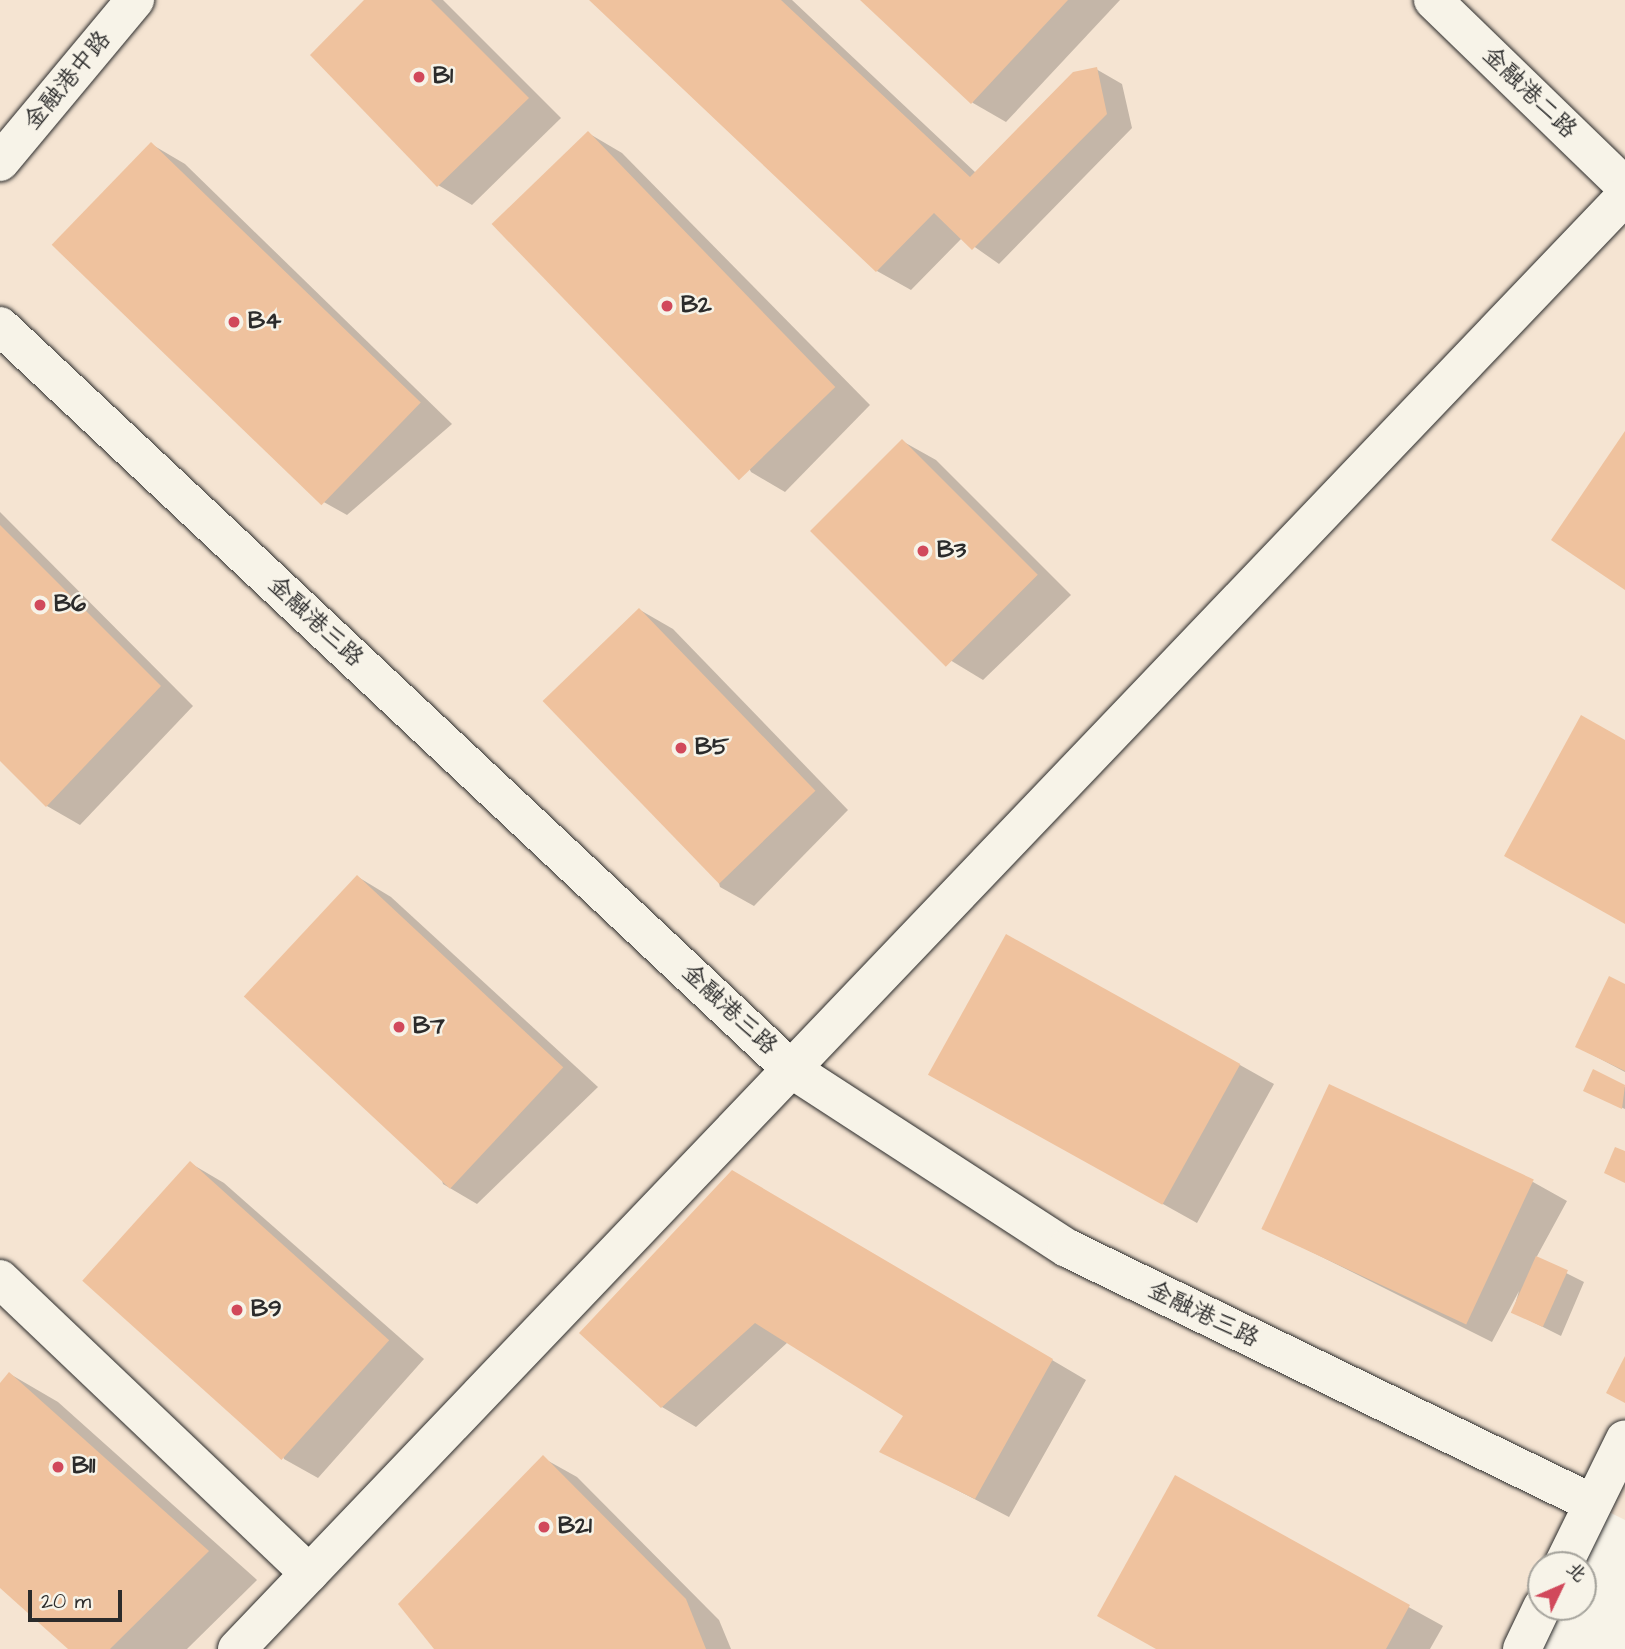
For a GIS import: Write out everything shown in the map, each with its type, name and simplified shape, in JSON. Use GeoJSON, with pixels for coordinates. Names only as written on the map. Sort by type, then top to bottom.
{"type":"FeatureCollection","features":[{"type":"Feature","properties":{"kind":"street","name":"金融港中路"},"geometry":{"type":"LineString","coordinates":[[0,162],[135,0]]}},
{"type":"Feature","properties":{"kind":"street","name":"金融港二路"},"geometry":{"type":"LineString","coordinates":[[1433,0],[1625,186]]}},
{"type":"Feature","properties":{"kind":"street"},"geometry":{"type":"LineString","coordinates":[[237,1649],[1625,196]]}},
{"type":"Feature","properties":{"kind":"street","name":"金融港三路"},"geometry":{"type":"LineString","coordinates":[[0,326],[791,1069],[1067,1248],[1592,1503]]}},
{"type":"Feature","properties":{"kind":"street"},"geometry":{"type":"LineString","coordinates":[[5,1293],[309,1573]]}},
{"type":"Feature","properties":{"kind":"street"},"geometry":{"type":"LineString","coordinates":[[1570,1551],[1625,1439]]}},
{"type":"Feature","properties":{"kind":"street"},"geometry":{"type":"LineString","coordinates":[[1522,1649],[1535,1621]]}},
{"type":"Feature","properties":{"kind":"shaded area"},"geometry":{"type":"Polygon","coordinates":[[[0,0],[1625,0],[1625,1520],[1593,1504],[1576,1551],[1527,1551],[1527,1621],[1537,1621],[1530,1649],[0,1649],[0,0]]]}},
{"type":"Feature","properties":{"kind":"building","name":"B1"},"geometry":{"type":"Polygon","coordinates":[[[364,0],[431,0],[529,98],[437,187],[310,55],[364,0]]]}},
{"type":"Feature","properties":{"kind":"building"},"geometry":{"type":"Polygon","coordinates":[[[589,0],[781,0],[970,177],[1073,72],[1097,67],[1107,114],[972,250],[934,213],[876,272],[589,0]]]}},
{"type":"Feature","properties":{"kind":"building"},"geometry":{"type":"Polygon","coordinates":[[[860,0],[1068,0],[971,104],[860,0]]]}},
{"type":"Feature","properties":{"kind":"building","name":"B2"},"geometry":{"type":"Polygon","coordinates":[[[588,131],[835,387],[739,480],[492,224],[588,131]]]}},
{"type":"Feature","properties":{"kind":"building","name":"B4"},"geometry":{"type":"Polygon","coordinates":[[[151,142],[421,402],[321,505],[52,245],[151,142]]]}},
{"type":"Feature","properties":{"kind":"building"},"geometry":{"type":"Polygon","coordinates":[[[1625,431],[1625,590],[1551,540],[1625,431]]]}},
{"type":"Feature","properties":{"kind":"building","name":"B3"},"geometry":{"type":"Polygon","coordinates":[[[902,439],[1038,575],[946,667],[810,531],[902,439]]]}},
{"type":"Feature","properties":{"kind":"building","name":"B6"},"geometry":{"type":"Polygon","coordinates":[[[0,525],[161,686],[46,807],[0,761],[0,525]]]}},
{"type":"Feature","properties":{"kind":"building","name":"B5"},"geometry":{"type":"Polygon","coordinates":[[[639,608],[815,791],[719,884],[543,701],[639,608]]]}},
{"type":"Feature","properties":{"kind":"building"},"geometry":{"type":"Polygon","coordinates":[[[1581,715],[1625,740],[1625,924],[1504,856],[1581,715]]]}},
{"type":"Feature","properties":{"kind":"building","name":"B7"},"geometry":{"type":"Polygon","coordinates":[[[357,875],[563,1067],[450,1189],[244,996],[357,875]]]}},
{"type":"Feature","properties":{"kind":"building"},"geometry":{"type":"Polygon","coordinates":[[[1006,934],[1240,1064],[1162,1205],[928,1075],[1006,934]]]}},
{"type":"Feature","properties":{"kind":"building"},"geometry":{"type":"Polygon","coordinates":[[[1609,976],[1625,984],[1625,1071],[1575,1047],[1609,976]]]}},
{"type":"Feature","properties":{"kind":"building"},"geometry":{"type":"Polygon","coordinates":[[[1593,1069],[1625,1085],[1622,1109],[1583,1091],[1593,1069]]]}},
{"type":"Feature","properties":{"kind":"building"},"geometry":{"type":"Polygon","coordinates":[[[1329,1084],[1534,1180],[1466,1325],[1261,1229],[1329,1084]]]}},
{"type":"Feature","properties":{"kind":"building"},"geometry":{"type":"Polygon","coordinates":[[[1615,1147],[1625,1151],[1625,1183],[1604,1173],[1615,1147]]]}},
{"type":"Feature","properties":{"kind":"building","name":"B9"},"geometry":{"type":"Polygon","coordinates":[[[190,1161],[389,1340],[281,1460],[82,1281],[190,1161]]]}},
{"type":"Feature","properties":{"kind":"building"},"geometry":{"type":"Polygon","coordinates":[[[732,1170],[1053,1359],[975,1499],[879,1452],[903,1416],[755,1323],[661,1408],[579,1333],[732,1170]]]}},
{"type":"Feature","properties":{"kind":"building"},"geometry":{"type":"Polygon","coordinates":[[[1536,1256],[1568,1270],[1543,1327],[1511,1313],[1536,1256]]]}},
{"type":"Feature","properties":{"kind":"building"},"geometry":{"type":"Polygon","coordinates":[[[1625,1356],[1625,1403],[1606,1393],[1625,1356]]]}},
{"type":"Feature","properties":{"kind":"building","name":"B11"},"geometry":{"type":"Polygon","coordinates":[[[9,1372],[209,1551],[110,1649],[68,1649],[0,1588],[0,1383],[9,1372]]]}},
{"type":"Feature","properties":{"kind":"building","name":"B21"},"geometry":{"type":"Polygon","coordinates":[[[543,1455],[686,1599],[706,1649],[434,1649],[398,1604],[543,1455]]]}},
{"type":"Feature","properties":{"kind":"building"},"geometry":{"type":"Polygon","coordinates":[[[1175,1475],[1410,1605],[1386,1649],[1156,1649],[1097,1616],[1175,1475]]]}},
{"type":"Feature","properties":{"kind":"place","name":"B1"},"geometry":{"type":"Point","coordinates":[419,77]}},
{"type":"Feature","properties":{"kind":"place","name":"B2"},"geometry":{"type":"Point","coordinates":[667,306]}},
{"type":"Feature","properties":{"kind":"place","name":"B4"},"geometry":{"type":"Point","coordinates":[234,322]}},
{"type":"Feature","properties":{"kind":"place","name":"B3"},"geometry":{"type":"Point","coordinates":[923,551]}},
{"type":"Feature","properties":{"kind":"place","name":"B6"},"geometry":{"type":"Point","coordinates":[40,605]}},
{"type":"Feature","properties":{"kind":"place","name":"B5"},"geometry":{"type":"Point","coordinates":[681,748]}},
{"type":"Feature","properties":{"kind":"place","name":"B7"},"geometry":{"type":"Point","coordinates":[399,1027]}},
{"type":"Feature","properties":{"kind":"place","name":"B9"},"geometry":{"type":"Point","coordinates":[237,1310]}},
{"type":"Feature","properties":{"kind":"place","name":"B11"},"geometry":{"type":"Point","coordinates":[58,1467]}},
{"type":"Feature","properties":{"kind":"place","name":"B21"},"geometry":{"type":"Point","coordinates":[544,1527]}}]}
